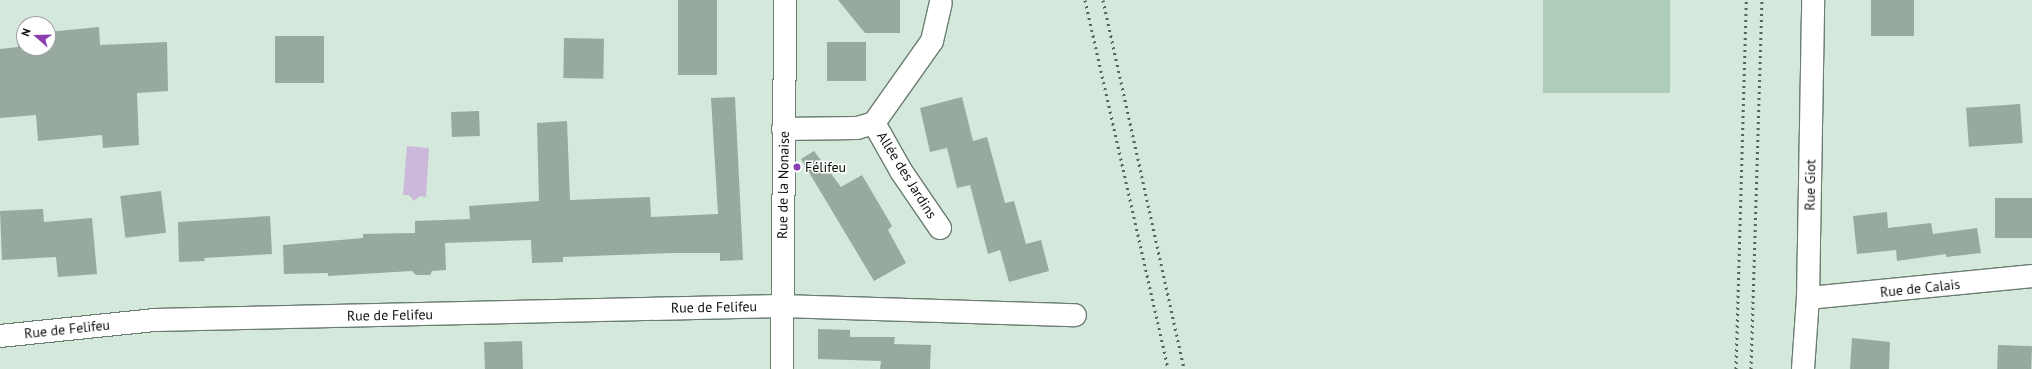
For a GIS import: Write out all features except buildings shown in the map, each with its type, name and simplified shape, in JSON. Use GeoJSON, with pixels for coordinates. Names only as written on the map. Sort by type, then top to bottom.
{"type":"FeatureCollection","features":[{"type":"Feature","properties":{"kind":"street","name":"Rue de la Nonaise"},"geometry":{"type":"LineString","coordinates":[[782,369],[781,306],[785,0]]}},
{"type":"Feature","properties":{"kind":"street","name":"Rue Giot"},"geometry":{"type":"LineString","coordinates":[[1803,369],[1808,298],[1813,0]]}},
{"type":"Feature","properties":{"kind":"street","name":"Allée des Jardins"},"geometry":{"type":"LineString","coordinates":[[784,129],[857,128],[874,123],[932,41],[941,3]]}},
{"type":"Feature","properties":{"kind":"street","name":"Allée des Jardins"},"geometry":{"type":"LineString","coordinates":[[874,123],[901,171],[940,228]]}},
{"type":"Feature","properties":{"kind":"street","name":"Rue de Calais"},"geometry":{"type":"LineString","coordinates":[[1808,298],[2032,276]]}},
{"type":"Feature","properties":{"kind":"street","name":"Rue de Felifeu"},"geometry":{"type":"LineString","coordinates":[[0,336],[155,320],[781,306],[1075,315]]}},
{"type":"Feature","properties":{"kind":"green space"},"geometry":{"type":"Polygon","coordinates":[[[1543,0],[1670,0],[1670,93],[1543,93],[1543,0]]]}},
{"type":"Feature","properties":{"kind":"shaded area"},"geometry":{"type":"Polygon","coordinates":[[[407,146],[429,148],[426,197],[420,196],[414,201],[409,195],[403,195],[407,146]]]}},
{"type":"Feature","properties":{"kind":"railway"},"geometry":{"type":"LineString","coordinates":[[1085,0],[1168,369]]}},
{"type":"Feature","properties":{"kind":"railway"},"geometry":{"type":"LineString","coordinates":[[1103,0],[1184,369]]}},
{"type":"Feature","properties":{"kind":"railway"},"geometry":{"type":"LineString","coordinates":[[1736,369],[1746,0]]}},
{"type":"Feature","properties":{"kind":"railway"},"geometry":{"type":"LineString","coordinates":[[1751,369],[1762,0]]}},
{"type":"Feature","properties":{"kind":"place","name":"Félifeu"},"geometry":{"type":"Point","coordinates":[797,167]}}]}
